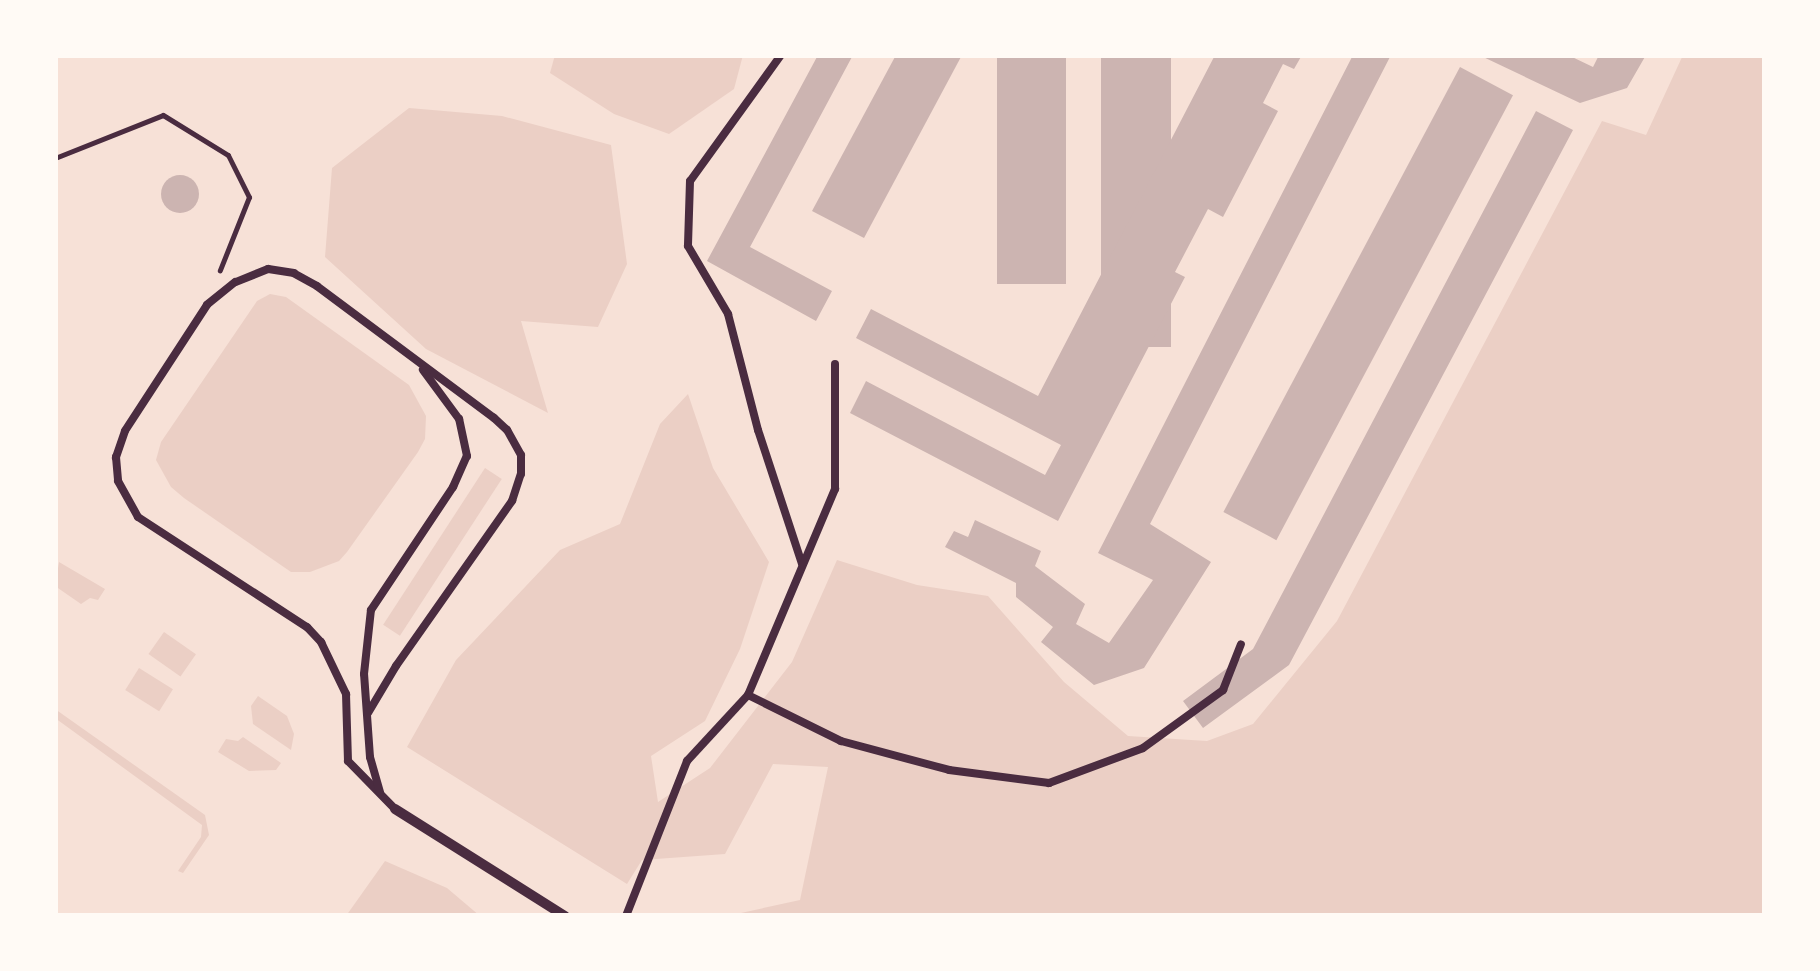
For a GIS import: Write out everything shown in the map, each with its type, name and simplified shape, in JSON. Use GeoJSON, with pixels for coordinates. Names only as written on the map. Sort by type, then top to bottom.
{"type":"FeatureCollection","features":[{"type":"Feature","properties":{"kind":"street"},"geometry":{"type":"LineString","coordinates":[[395,809],[565,916]]}},
{"type":"Feature","properties":{"kind":"lane"},"geometry":{"type":"LineString","coordinates":[[781,55],[690,181],[688,246],[728,314],[758,430],[802,564]]}},
{"type":"Feature","properties":{"kind":"lane"},"geometry":{"type":"LineString","coordinates":[[368,713],[396,666],[512,501],[521,474],[520,455],[507,430],[294,273],[258,272],[219,293],[207,305],[124,432],[116,457],[118,482],[138,517],[307,627],[321,642],[346,694],[348,762],[395,809]]}},
{"type":"Feature","properties":{"kind":"lane"},"geometry":{"type":"LineString","coordinates":[[395,809],[373,777],[364,653],[370,610],[453,488],[467,456],[465,437],[451,405],[410,356]]}},
{"type":"Feature","properties":{"kind":"lane"},"geometry":{"type":"LineString","coordinates":[[626,916],[687,761],[748,695],[836,490],[835,364]]}},
{"type":"Feature","properties":{"kind":"lane"},"geometry":{"type":"LineString","coordinates":[[748,695],[841,741],[949,770],[1049,783],[1143,748],[1207,702],[1223,690],[1240,644]]}},
{"type":"Feature","properties":{"kind":"path"},"geometry":{"type":"LineString","coordinates":[[55,158],[163,115],[228,156],[249,197],[207,305]]}},
{"type":"Feature","properties":{"kind":"shaded area"},"geometry":{"type":"Polygon","coordinates":[[[555,55],[743,55],[734,89],[669,134],[614,114],[550,73],[555,55]]]}},
{"type":"Feature","properties":{"kind":"shaded area"},"geometry":{"type":"Polygon","coordinates":[[[1683,55],[1765,55],[1765,916],[727,916],[800,900],[828,767],[773,764],[725,854],[642,860],[627,884],[407,747],[456,660],[560,550],[620,524],[660,424],[688,394],[713,468],[769,562],[740,649],[705,721],[651,756],[658,802],[710,768],[792,662],[837,560],[917,585],[988,596],[1064,682],[1128,736],[1207,741],[1253,724],[1337,621],[1602,121],[1646,135],[1683,55]]]}},
{"type":"Feature","properties":{"kind":"shaded area"},"geometry":{"type":"Polygon","coordinates":[[[409,108],[502,116],[611,145],[627,264],[598,327],[521,321],[548,413],[426,349],[325,257],[332,168],[409,108]]]}},
{"type":"Feature","properties":{"kind":"shaded area"},"geometry":{"type":"Polygon","coordinates":[[[270,294],[286,297],[409,385],[426,416],[425,439],[418,452],[347,552],[339,561],[310,572],[291,572],[184,498],[171,487],[156,460],[161,442],[257,301],[270,294]]]}},
{"type":"Feature","properties":{"kind":"shaded area"},"geometry":{"type":"Polygon","coordinates":[[[485,468],[502,479],[400,636],[383,625],[485,468]]]}},
{"type":"Feature","properties":{"kind":"shaded area"},"geometry":{"type":"Polygon","coordinates":[[[59,562],[105,589],[98,600],[90,598],[81,604],[55,586],[59,562]]]}},
{"type":"Feature","properties":{"kind":"shaded area"},"geometry":{"type":"Polygon","coordinates":[[[164,632],[196,654],[180,676],[149,654],[164,632]]]}},
{"type":"Feature","properties":{"kind":"shaded area"},"geometry":{"type":"Polygon","coordinates":[[[139,668],[173,689],[159,711],[125,690],[139,668]]]}},
{"type":"Feature","properties":{"kind":"shaded area"},"geometry":{"type":"Polygon","coordinates":[[[258,696],[287,716],[294,734],[291,750],[253,724],[251,706],[258,696]]]}},
{"type":"Feature","properties":{"kind":"shaded area"},"geometry":{"type":"Polygon","coordinates":[[[55,709],[205,815],[209,835],[183,873],[178,871],[201,837],[202,825],[55,718],[55,709]]]}},
{"type":"Feature","properties":{"kind":"shaded area"},"geometry":{"type":"Polygon","coordinates":[[[243,737],[281,763],[276,770],[249,771],[218,752],[226,739],[238,741],[243,737]]]}},
{"type":"Feature","properties":{"kind":"shaded area"},"geometry":{"type":"Polygon","coordinates":[[[385,861],[447,888],[480,916],[346,916],[385,861]]]}},
{"type":"Feature","properties":{"kind":"building"},"geometry":{"type":"Polygon","coordinates":[[[818,55],[853,55],[750,247],[832,291],[816,321],[707,261],[818,55]]]}},
{"type":"Feature","properties":{"kind":"building"},"geometry":{"type":"Polygon","coordinates":[[[896,55],[962,55],[864,238],[812,211],[896,55]]]}},
{"type":"Feature","properties":{"kind":"building"},"geometry":{"type":"Polygon","coordinates":[[[997,55],[1066,55],[1066,284],[997,284],[997,55]]]}},
{"type":"Feature","properties":{"kind":"building"},"geometry":{"type":"Polygon","coordinates":[[[1101,55],[1171,55],[1171,347],[1101,347],[1101,55]]]}},
{"type":"Feature","properties":{"kind":"building"},"geometry":{"type":"Polygon","coordinates":[[[1215,55],[1302,55],[1294,69],[1283,64],[1263,103],[1278,111],[1223,217],[1208,209],[1175,272],[1185,277],[1058,521],[850,413],[866,381],[1045,475],[1061,445],[856,338],[871,309],[1038,396],[1215,55]]]}},
{"type":"Feature","properties":{"kind":"building"},"geometry":{"type":"Polygon","coordinates":[[[1353,55],[1391,55],[1150,524],[1211,562],[1144,668],[1094,685],[1041,642],[1053,627],[1016,597],[1016,583],[945,547],[954,531],[968,537],[975,520],[1041,551],[1035,566],[1085,604],[1076,624],[1109,643],[1153,580],[1098,553],[1353,55]]]}},
{"type":"Feature","properties":{"kind":"building"},"geometry":{"type":"Polygon","coordinates":[[[1479,55],[1568,55],[1593,67],[1599,55],[1646,55],[1627,88],[1580,103],[1479,55]]]}},
{"type":"Feature","properties":{"kind":"building"},"geometry":{"type":"Polygon","coordinates":[[[1460,67],[1513,95],[1276,540],[1223,512],[1460,67]]]}},
{"type":"Feature","properties":{"kind":"building"},"geometry":{"type":"Polygon","coordinates":[[[1536,111],[1573,130],[1289,665],[1203,728],[1183,701],[1253,649],[1536,111]]]}},
{"type":"Feature","properties":{"kind":"building"},"geometry":{"type":"Polygon","coordinates":[[[180,175],[194,180],[199,194],[194,208],[180,213],[166,208],[161,194],[166,180],[180,175]]]}}]}
